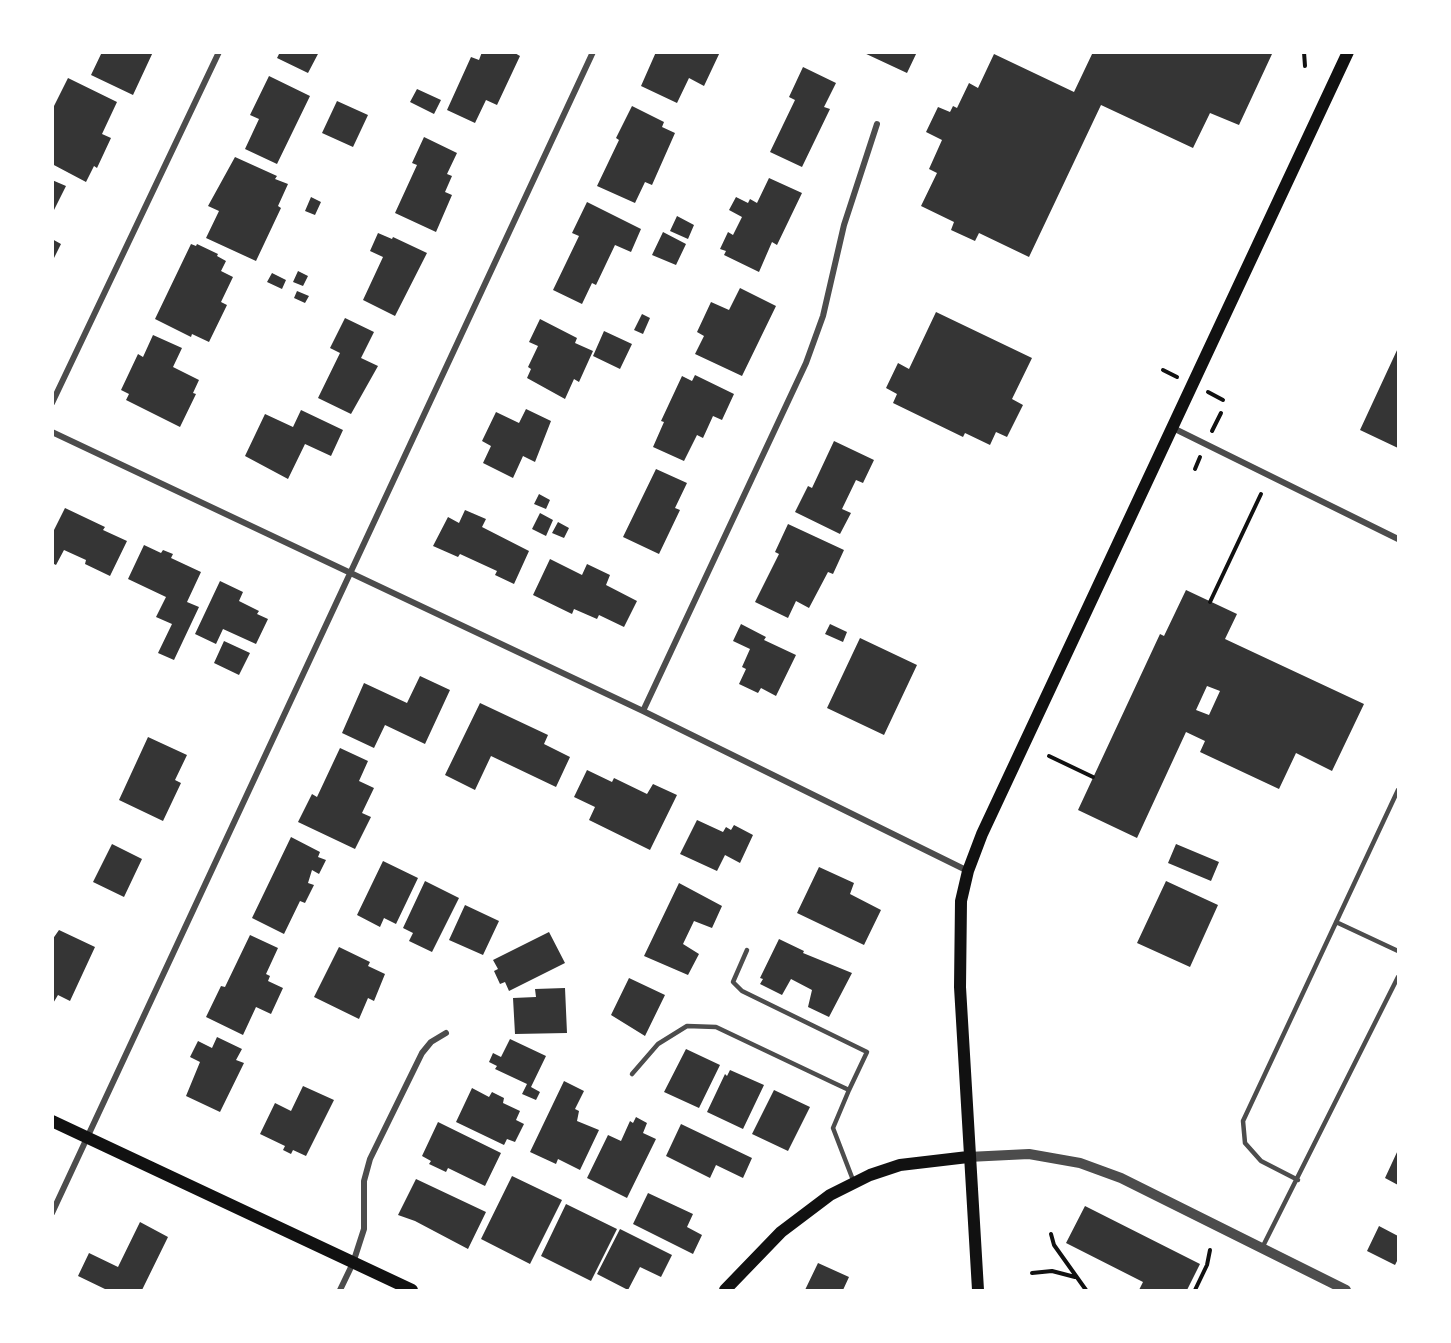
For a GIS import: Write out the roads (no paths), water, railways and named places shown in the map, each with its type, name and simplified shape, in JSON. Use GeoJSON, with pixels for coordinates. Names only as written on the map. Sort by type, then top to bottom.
{"type":"FeatureCollection","features":[{"type":"Feature","properties":{"kind":"main road"},"geometry":{"type":"LineString","coordinates":[[978,1290],[968,1156],[959,930],[961,901],[968,871],[982,834],[1348,52]]}},
{"type":"Feature","properties":{"kind":"main road"},"geometry":{"type":"LineString","coordinates":[[52,1121],[412,1290]]}},
{"type":"Feature","properties":{"kind":"main road"},"geometry":{"type":"LineString","coordinates":[[725,1290],[801,1215],[854,1183],[900,1165],[968,1156]]}},
{"type":"Feature","properties":{"kind":"street"},"geometry":{"type":"LineString","coordinates":[[52,403],[219,52]]}},
{"type":"Feature","properties":{"kind":"street"},"geometry":{"type":"LineString","coordinates":[[52,1213],[593,52]]}},
{"type":"Feature","properties":{"kind":"street"},"geometry":{"type":"LineString","coordinates":[[643,711],[806,363],[822,316],[844,225],[877,124]]}},
{"type":"Feature","properties":{"kind":"street"},"geometry":{"type":"LineString","coordinates":[[1173,428],[1398,539]]}},
{"type":"Feature","properties":{"kind":"street"},"geometry":{"type":"LineString","coordinates":[[52,432],[643,711],[968,871]]}},
{"type":"Feature","properties":{"kind":"street"},"geometry":{"type":"LineString","coordinates":[[340,1290],[354,1263],[364,1229],[364,1180],[370,1159],[422,1053],[431,1042],[446,1033]]}},
{"type":"Feature","properties":{"kind":"street"},"geometry":{"type":"LineString","coordinates":[[968,1156],[1029,1154],[1080,1163],[1122,1178],[1346,1290]]}},
{"type":"Feature","properties":{"kind":"lane"},"geometry":{"type":"LineString","coordinates":[[1298,1180],[1260,1161],[1245,1143],[1243,1121],[1398,790]]}},
{"type":"Feature","properties":{"kind":"lane"},"geometry":{"type":"LineString","coordinates":[[1336,922],[1398,951]]}},
{"type":"Feature","properties":{"kind":"lane"},"geometry":{"type":"LineString","coordinates":[[747,950],[733,982],[742,991],[867,1052],[833,1128],[854,1183]]}},
{"type":"Feature","properties":{"kind":"lane"},"geometry":{"type":"LineString","coordinates":[[1262,1248],[1398,977]]}},
{"type":"Feature","properties":{"kind":"lane"},"geometry":{"type":"LineString","coordinates":[[632,1074],[658,1044],[687,1026],[716,1027],[849,1090]]}}]}
